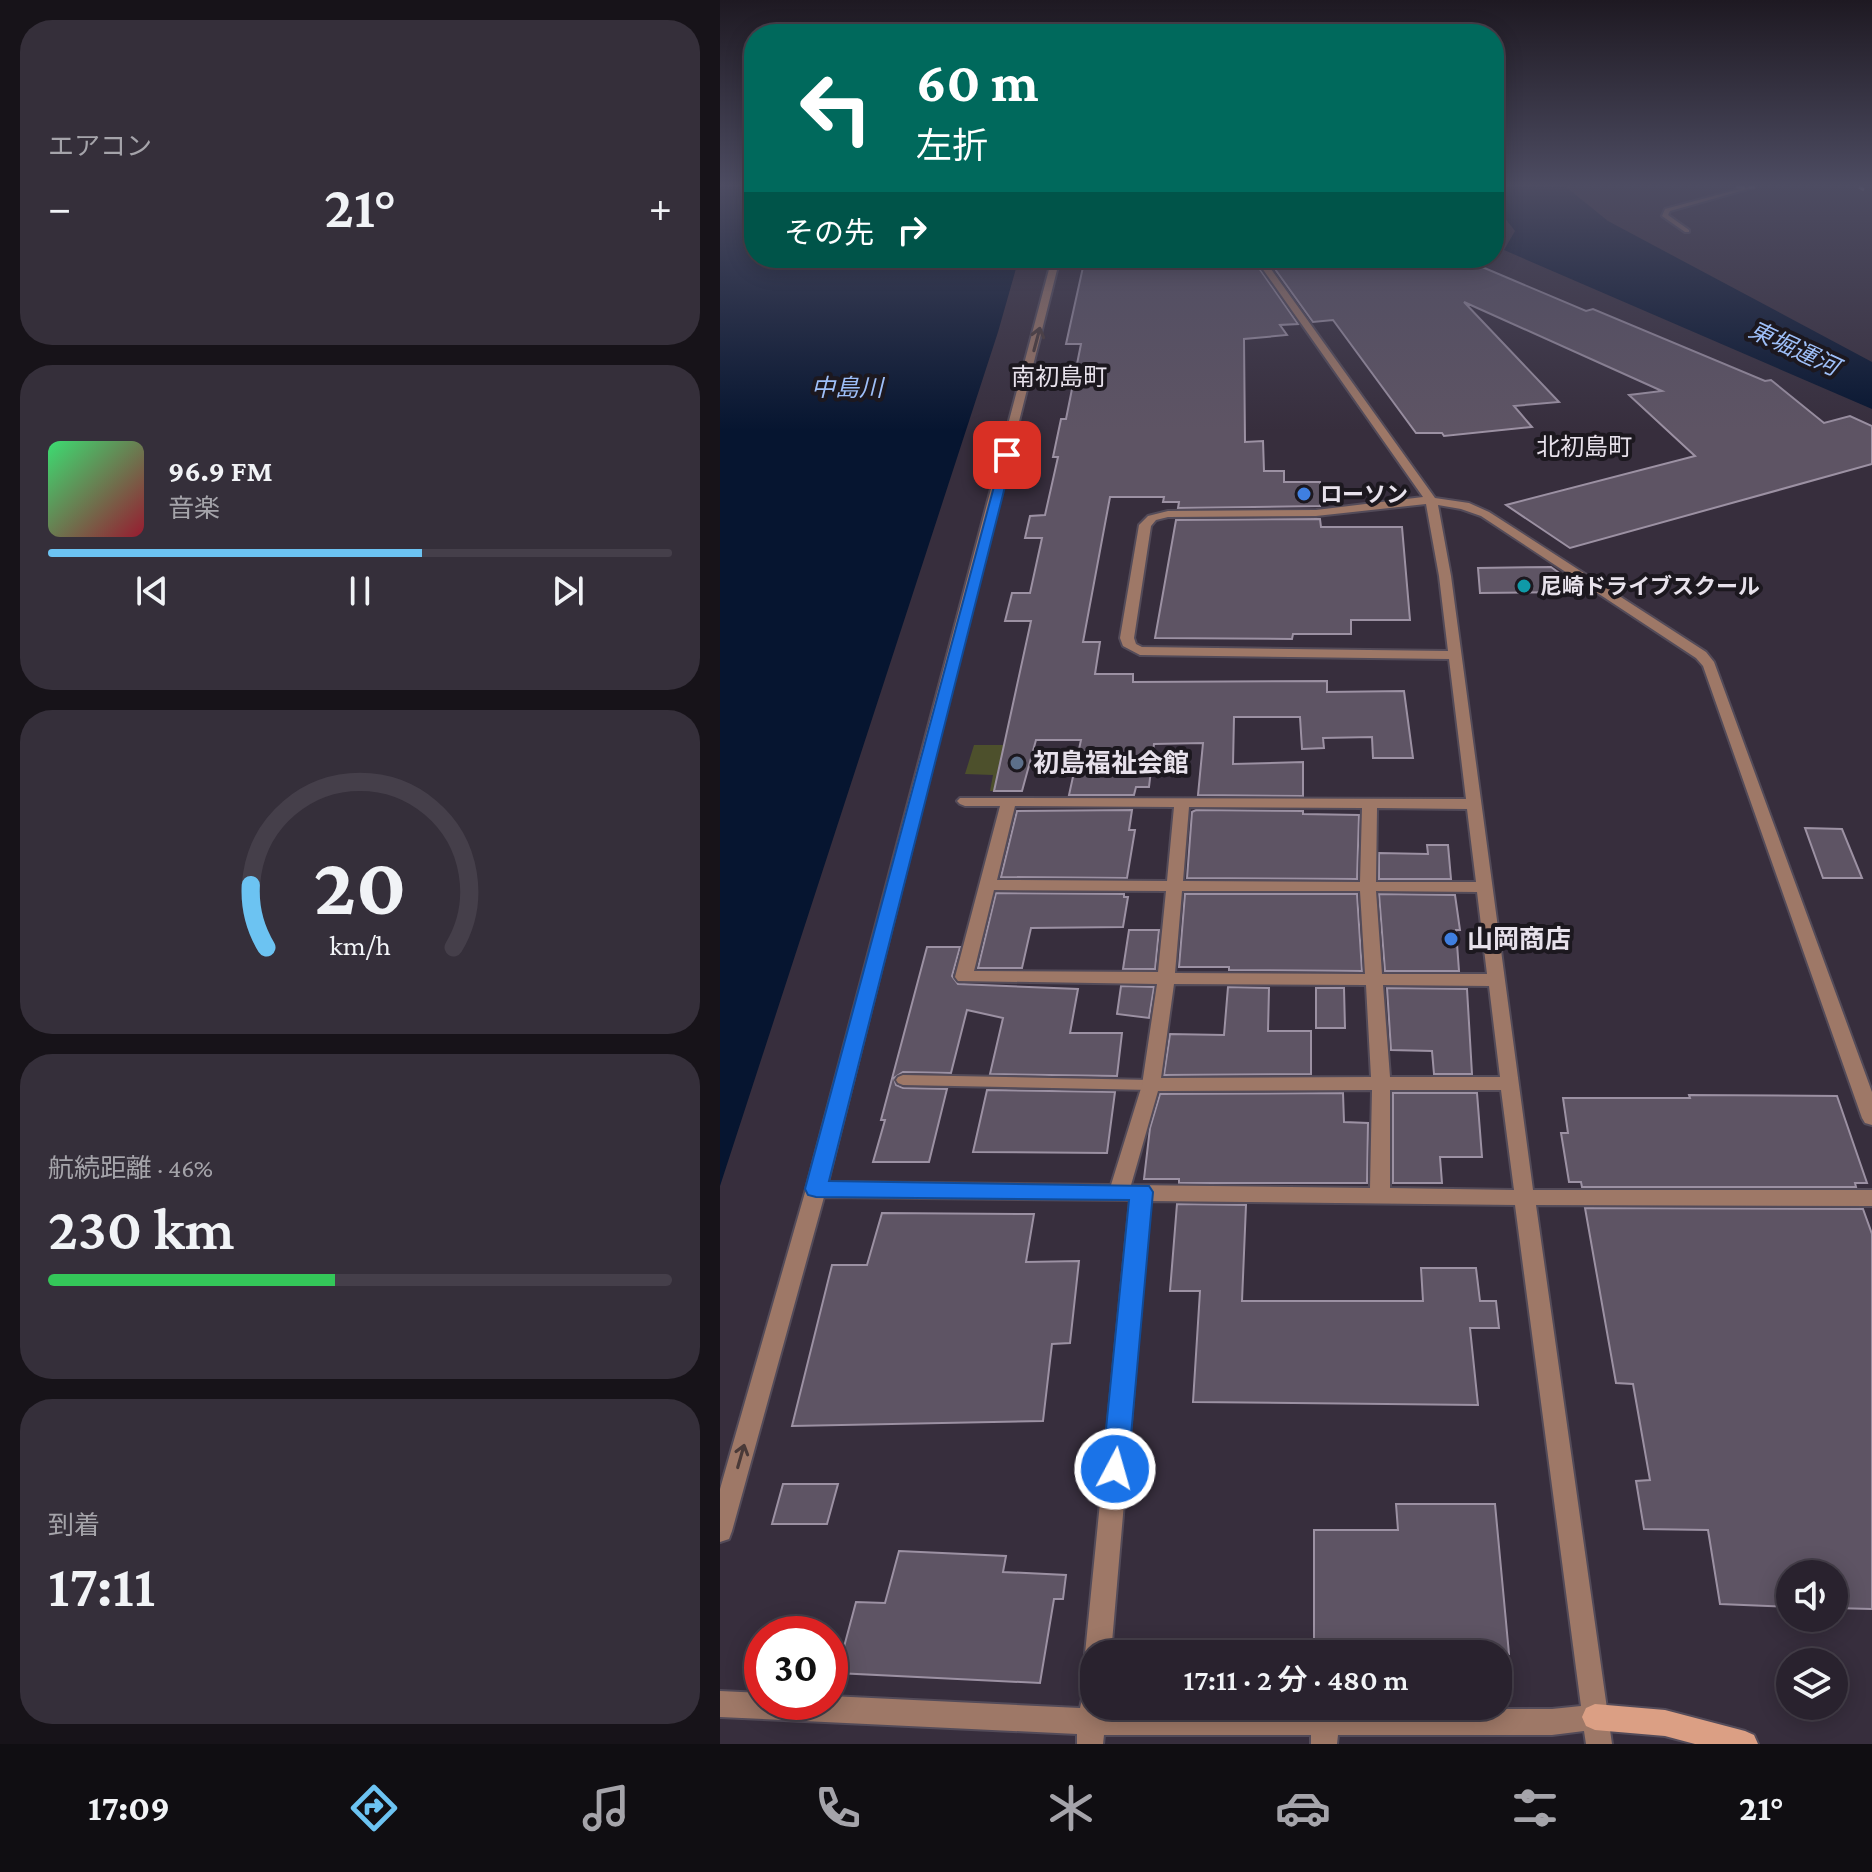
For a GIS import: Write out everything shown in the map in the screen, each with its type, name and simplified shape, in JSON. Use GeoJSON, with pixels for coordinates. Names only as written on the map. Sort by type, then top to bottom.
{"type":"FeatureCollection","features":[{"type":"Feature","properties":{"kind":"street"},"geometry":{"type":"LineString","coordinates":[[720,1531],[816,1189],[1053,268]]}},
{"type":"Feature","properties":{"kind":"street"},"geometry":{"type":"LineString","coordinates":[[1266,268],[1431,500],[1455,655],[1599,1744]]}},
{"type":"Feature","properties":{"kind":"street"},"geometry":{"type":"LineString","coordinates":[[1455,655],[1154,654],[1130,646],[1127,638],[1145,525],[1152,518],[1168,514],[1316,513],[1431,500],[1458,501],[1485,514],[1694,649],[1705,660],[1872,1118]]}},
{"type":"Feature","properties":{"kind":"street"},"geometry":{"type":"LineString","coordinates":[[965,801],[1474,804]]}},
{"type":"Feature","properties":{"kind":"street"},"geometry":{"type":"LineString","coordinates":[[1009,801],[964,977],[1496,980]]}},
{"type":"Feature","properties":{"kind":"street"},"geometry":{"type":"LineString","coordinates":[[1099,1640],[1130,1192],[1151,1085],[1166,978],[1182,802]]}},
{"type":"Feature","properties":{"kind":"street"},"geometry":{"type":"LineString","coordinates":[[1370,803],[1368,888],[1381,1084],[1380,1195]]}},
{"type":"Feature","properties":{"kind":"street"},"geometry":{"type":"LineString","coordinates":[[987,885],[1484,887]]}},
{"type":"Feature","properties":{"kind":"street"},"geometry":{"type":"LineString","coordinates":[[1151,1085],[1510,1083]]}},
{"type":"Feature","properties":{"kind":"street"},"geometry":{"type":"LineString","coordinates":[[816,1189],[1872,1198]]}},
{"type":"Feature","properties":{"kind":"street"},"geometry":{"type":"LineString","coordinates":[[720,1704],[1090,1733],[1324,1733],[1552,1722],[1595,1717],[1665,1723],[1745,1744]]}},
{"type":"Feature","properties":{"kind":"lane"},"geometry":{"type":"LineString","coordinates":[[903,1080],[1151,1085]]}},
{"type":"Feature","properties":{"kind":"green space"},"geometry":{"type":"Polygon","coordinates":[[[974,745],[1007,745],[995,791],[990,791],[993,775],[965,774],[974,745]]]}},
{"type":"Feature","properties":{"kind":"water","name":"中島川"},"geometry":{"type":"Polygon","coordinates":[[[720,268],[1016,268],[998,332],[720,1186],[720,268]]]}},
{"type":"Feature","properties":{"kind":"water","name":"東堀運河"},"geometry":{"type":"Polygon","coordinates":[[[1547,268],[1697,268],[1872,362],[1872,409],[1547,268]]]}},
{"type":"Feature","properties":{"kind":"building"},"geometry":{"type":"Polygon","coordinates":[[[1083,268],[1259,268],[1298,324],[1280,325],[1287,335],[1244,339],[1245,442],[1263,441],[1264,471],[1284,471],[1284,482],[1320,482],[1320,506],[1178,508],[1179,502],[1163,502],[1164,497],[1110,497],[1083,642],[1100,642],[1095,674],[1133,674],[1133,682],[1327,681],[1327,692],[1404,691],[1413,758],[1373,758],[1372,737],[1323,738],[1324,748],[1302,749],[1300,717],[1234,717],[1233,764],[1303,762],[1303,796],[1198,795],[1203,743],[1154,744],[1149,787],[1136,787],[1134,795],[1069,795],[1081,740],[1036,740],[1022,791],[994,791],[1031,621],[1005,621],[1012,593],[1030,593],[1042,538],[1025,538],[1030,516],[1045,515],[1058,457],[1053,457],[1061,419],[1066,419],[1081,344],[1066,344],[1083,268]]]}},
{"type":"Feature","properties":{"kind":"building"},"geometry":{"type":"Polygon","coordinates":[[[1274,268],[1485,268],[1586,311],[1593,309],[1765,381],[1771,380],[1824,423],[1850,416],[1872,426],[1872,464],[1570,548],[1506,505],[1695,456],[1629,395],[1662,391],[1464,302],[1559,402],[1514,406],[1532,427],[1444,436],[1442,433],[1416,433],[1333,320],[1313,322],[1274,268]]]}},
{"type":"Feature","properties":{"kind":"building"},"geometry":{"type":"Polygon","coordinates":[[[1320,519],[1321,527],[1402,527],[1410,620],[1351,620],[1351,634],[1293,634],[1292,639],[1155,638],[1176,520],[1320,519]]]}},
{"type":"Feature","properties":{"kind":"building","name":"尼崎ドライブスクール"},"geometry":{"type":"Polygon","coordinates":[[[1551,567],[1586,592],[1480,593],[1478,568],[1551,567]]]}},
{"type":"Feature","properties":{"kind":"building"},"geometry":{"type":"Polygon","coordinates":[[[1132,810],[1129,830],[1135,830],[1127,878],[1001,877],[1017,811],[1132,810]]]}},
{"type":"Feature","properties":{"kind":"building"},"geometry":{"type":"Polygon","coordinates":[[[1192,812],[1359,815],[1357,879],[1187,878],[1192,812]]]}},
{"type":"Feature","properties":{"kind":"building"},"geometry":{"type":"Polygon","coordinates":[[[1805,828],[1842,829],[1862,878],[1823,878],[1805,828]]]}},
{"type":"Feature","properties":{"kind":"building"},"geometry":{"type":"Polygon","coordinates":[[[1427,845],[1448,845],[1451,879],[1379,879],[1379,853],[1428,854],[1427,845]]]}},
{"type":"Feature","properties":{"kind":"building"},"geometry":{"type":"Polygon","coordinates":[[[996,893],[1124,894],[1128,897],[1123,927],[1031,928],[1022,968],[978,968],[996,893]]]}},
{"type":"Feature","properties":{"kind":"building"},"geometry":{"type":"Polygon","coordinates":[[[1185,894],[1357,894],[1362,971],[1179,967],[1185,894]]]}},
{"type":"Feature","properties":{"kind":"building"},"geometry":{"type":"Polygon","coordinates":[[[1379,894],[1455,895],[1460,930],[1456,930],[1459,971],[1385,971],[1379,894]]]}},
{"type":"Feature","properties":{"kind":"building"},"geometry":{"type":"Polygon","coordinates":[[[1129,930],[1159,930],[1155,969],[1123,969],[1129,930]]]}},
{"type":"Feature","properties":{"kind":"building"},"geometry":{"type":"Polygon","coordinates":[[[927,947],[960,947],[952,976],[958,984],[1078,989],[1070,1033],[1122,1033],[1117,1076],[990,1074],[1003,1018],[967,1010],[951,1073],[903,1072],[894,1078],[896,1085],[903,1088],[947,1089],[929,1162],[873,1162],[885,1120],[881,1120],[927,947]]]}},
{"type":"Feature","properties":{"kind":"building"},"geometry":{"type":"Polygon","coordinates":[[[1121,986],[1154,987],[1149,1018],[1117,1014],[1121,986]]]}},
{"type":"Feature","properties":{"kind":"building"},"geometry":{"type":"Polygon","coordinates":[[[1228,987],[1269,988],[1268,1031],[1311,1031],[1311,1074],[1164,1075],[1170,1034],[1224,1035],[1228,987]]]}},
{"type":"Feature","properties":{"kind":"building"},"geometry":{"type":"Polygon","coordinates":[[[1316,988],[1344,988],[1345,1028],[1316,1028],[1316,988]]]}},
{"type":"Feature","properties":{"kind":"building"},"geometry":{"type":"Polygon","coordinates":[[[1387,988],[1467,989],[1472,1074],[1434,1074],[1432,1051],[1391,1050],[1387,988]]]}},
{"type":"Feature","properties":{"kind":"building"},"geometry":{"type":"Polygon","coordinates":[[[987,1090],[1115,1092],[1107,1153],[973,1152],[987,1090]]]}},
{"type":"Feature","properties":{"kind":"building"},"geometry":{"type":"Polygon","coordinates":[[[1343,1093],[1344,1122],[1368,1123],[1367,1183],[1179,1183],[1179,1179],[1144,1179],[1150,1128],[1160,1094],[1343,1093]]]}},
{"type":"Feature","properties":{"kind":"building"},"geometry":{"type":"Polygon","coordinates":[[[1393,1093],[1477,1093],[1482,1157],[1440,1157],[1442,1183],[1393,1183],[1393,1093]]]}},
{"type":"Feature","properties":{"kind":"building"},"geometry":{"type":"Polygon","coordinates":[[[1689,1095],[1837,1096],[1867,1183],[1855,1183],[1856,1187],[1582,1187],[1581,1182],[1569,1182],[1561,1133],[1568,1133],[1563,1098],[1690,1098],[1689,1095]]]}},
{"type":"Feature","properties":{"kind":"building"},"geometry":{"type":"Polygon","coordinates":[[[1177,1204],[1246,1205],[1242,1301],[1423,1301],[1421,1268],[1476,1268],[1480,1301],[1496,1301],[1499,1328],[1470,1328],[1478,1405],[1193,1402],[1200,1291],[1170,1291],[1177,1204]]]}},
{"type":"Feature","properties":{"kind":"building"},"geometry":{"type":"Polygon","coordinates":[[[1585,1208],[1863,1209],[1872,1234],[1872,1609],[1848,1608],[1848,1560],[1776,1560],[1776,1606],[1720,1604],[1708,1530],[1644,1529],[1636,1481],[1650,1480],[1633,1384],[1616,1383],[1585,1208]]]}},
{"type":"Feature","properties":{"kind":"building"},"geometry":{"type":"Polygon","coordinates":[[[882,1213],[1034,1214],[1026,1262],[1079,1261],[1070,1343],[1052,1344],[1043,1421],[792,1426],[832,1265],[867,1265],[882,1213]]]}},
{"type":"Feature","properties":{"kind":"building"},"geometry":{"type":"Polygon","coordinates":[[[783,1484],[838,1484],[827,1524],[772,1524],[783,1484]]]}},
{"type":"Feature","properties":{"kind":"building"},"geometry":{"type":"Polygon","coordinates":[[[1396,1504],[1495,1504],[1508,1640],[1314,1640],[1314,1530],[1398,1530],[1396,1504]]]}},
{"type":"Feature","properties":{"kind":"building"},"geometry":{"type":"Polygon","coordinates":[[[899,1551],[1006,1556],[1003,1572],[1066,1575],[1063,1599],[1054,1599],[1040,1683],[848,1674],[848,1632],[856,1602],[885,1603],[899,1551]]]}},
{"type":"Feature","properties":{"kind":"place","name":"ローソン"},"geometry":{"type":"Point","coordinates":[1304,494]}},
{"type":"Feature","properties":{"kind":"place","name":"尼崎ドライブスクール"},"geometry":{"type":"Point","coordinates":[1524,586]}},
{"type":"Feature","properties":{"kind":"place","name":"初島福祉会館"},"geometry":{"type":"Point","coordinates":[1017,763]}},
{"type":"Feature","properties":{"kind":"place","name":"山岡商店"},"geometry":{"type":"Point","coordinates":[1451,939]}},
{"type":"Feature","properties":{"kind":"district","name":"南初島町"},"geometry":{"type":"Point","coordinates":[1059,376]}},
{"type":"Feature","properties":{"kind":"district","name":"北初島町"},"geometry":{"type":"Point","coordinates":[1584,446]}},
{"type":"Feature","properties":{"kind":"route"},"geometry":{"type":"LineString","coordinates":[[1007,455],[816,1189],[1141,1192],[1115,1469]]}}]}
